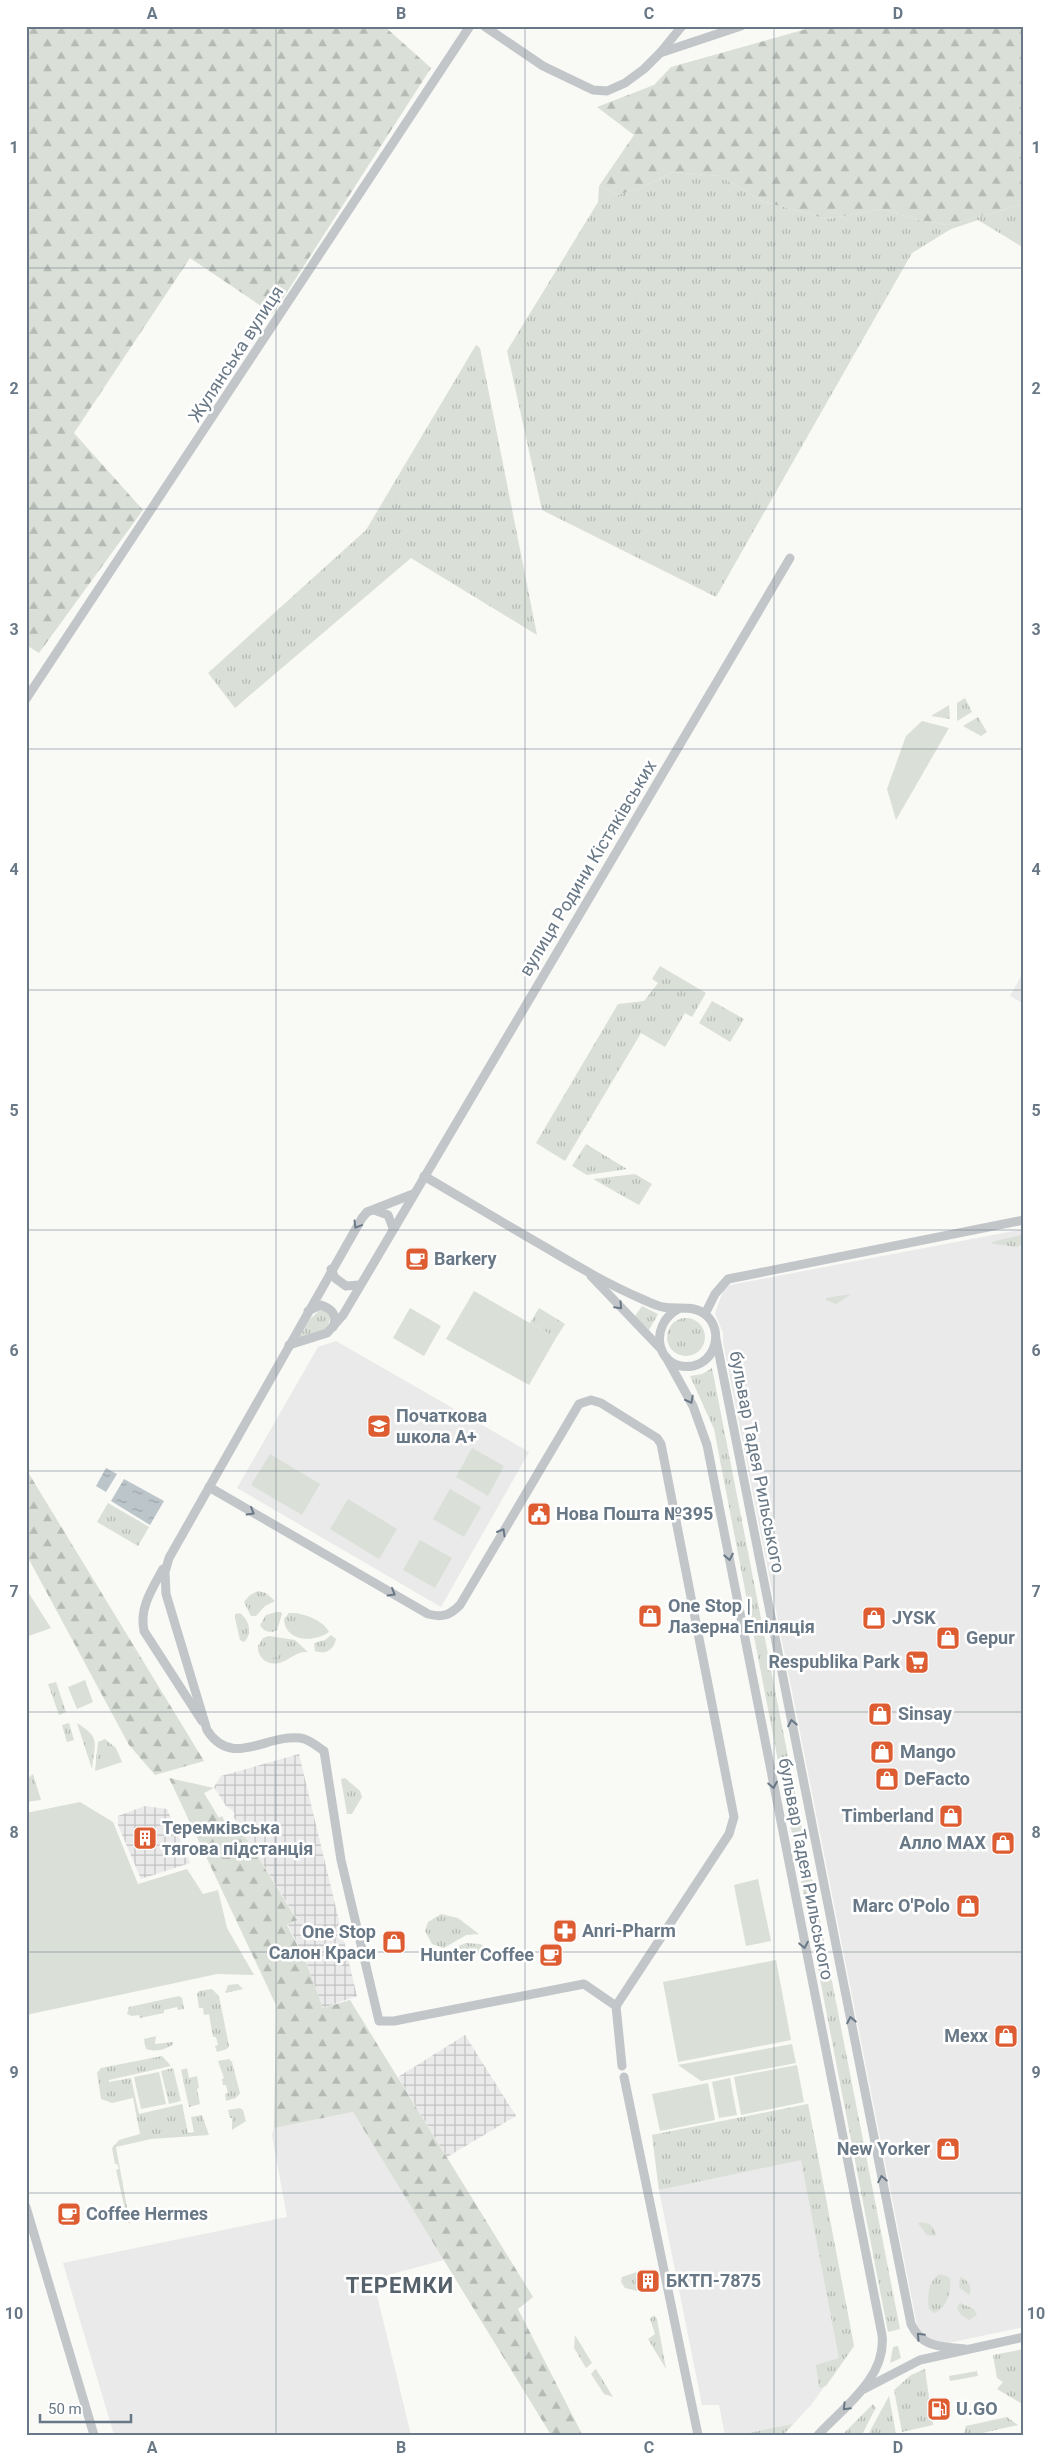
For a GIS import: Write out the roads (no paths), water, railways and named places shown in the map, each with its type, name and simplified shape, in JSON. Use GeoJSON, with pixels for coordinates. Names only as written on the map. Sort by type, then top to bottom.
{"type":"FeatureCollection","features":[{"type":"Feature","properties":{"kind":"street","name":"Жулянська вулиця"},"geometry":{"type":"LineString","coordinates":[[26,699],[470,26]]}},
{"type":"Feature","properties":{"kind":"street"},"geometry":{"type":"LineString","coordinates":[[484,26],[543,66],[594,90],[607,91],[625,83],[644,69],[682,26]]}},
{"type":"Feature","properties":{"kind":"street"},"geometry":{"type":"LineString","coordinates":[[660,53],[741,26]]}},
{"type":"Feature","properties":{"kind":"street","name":"вулиця Родини Кістяківських"},"geometry":{"type":"LineString","coordinates":[[289,1345],[318,1337],[333,1327],[343,1315],[392,1228],[790,558]]}},
{"type":"Feature","properties":{"kind":"street","name":"бульвар Тадея Рильського"},"geometry":{"type":"LineString","coordinates":[[424,1176],[586,1271],[640,1299],[662,1307],[678,1309]]}},
{"type":"Feature","properties":{"kind":"street"},"geometry":{"type":"LineString","coordinates":[[413,1194],[370,1211],[362,1218],[307,1311],[169,1558],[145,1604],[142,1620],[150,1642],[207,1730],[220,1746],[238,1749],[300,1738],[324,1751],[341,1860],[379,2021],[394,2022],[584,1984],[616,2006]]}},
{"type":"Feature","properties":{"kind":"street"},"geometry":{"type":"LineString","coordinates":[[370,1211],[384,1212],[391,1219],[392,1228]]}},
{"type":"Feature","properties":{"kind":"street"},"geometry":{"type":"LineString","coordinates":[[705,1314],[715,1294],[728,1279],[1024,1220]]}},
{"type":"Feature","properties":{"kind":"street"},"geometry":{"type":"LineString","coordinates":[[331,1269],[335,1278],[346,1286],[360,1285]]}},
{"type":"Feature","properties":{"kind":"street","name":"бульвар Тадея Рильського"},"geometry":{"type":"LineString","coordinates":[[586,1271],[664,1353],[693,1406],[707,1445],[882,2335],[883,2346],[879,2363],[861,2391]]}},
{"type":"Feature","properties":{"kind":"street"},"geometry":{"type":"LineString","coordinates":[[307,1311],[321,1305],[329,1308],[334,1312],[333,1327]]}},
{"type":"Feature","properties":{"kind":"street"},"geometry":{"type":"LineString","coordinates":[[687,1308],[705,1314],[712,1321],[716,1339],[709,1356],[698,1364],[683,1366],[664,1353],[659,1330],[669,1314],[678,1309],[687,1308]]}},
{"type":"Feature","properties":{"kind":"street","name":"бульвар Тадея Рильського"},"geometry":{"type":"LineString","coordinates":[[716,1339],[911,2324],[918,2336],[932,2345],[965,2349]]}},
{"type":"Feature","properties":{"kind":"street"},"geometry":{"type":"LineString","coordinates":[[209,1487],[428,1614],[439,1617],[451,1614],[460,1605],[578,1404],[590,1400],[601,1403],[655,1436],[659,1441],[734,1812],[729,1834],[616,2006],[622,2066]]}},
{"type":"Feature","properties":{"kind":"street"},"geometry":{"type":"LineString","coordinates":[[169,1558],[165,1572],[166,1594],[207,1730]]}},
{"type":"Feature","properties":{"kind":"street"},"geometry":{"type":"LineString","coordinates":[[624,2077],[698,2435]]}},
{"type":"Feature","properties":{"kind":"street"},"geometry":{"type":"LineString","coordinates":[[26,2207],[94,2435]]}},
{"type":"Feature","properties":{"kind":"street"},"geometry":{"type":"LineString","coordinates":[[818,2435],[861,2391],[920,2360],[1024,2337]]}},
{"type":"Feature","properties":{"kind":"water"},"geometry":{"type":"Polygon","coordinates":[[[106,1468],[117,1474],[106,1492],[96,1486],[106,1468]]]}},
{"type":"Feature","properties":{"kind":"water"},"geometry":{"type":"Polygon","coordinates":[[[124,1479],[164,1501],[150,1525],[111,1501],[124,1479]]]}},
{"type":"Feature","properties":{"kind":"place","name":"Barkery"},"geometry":{"type":"Point","coordinates":[417,1259]}},
{"type":"Feature","properties":{"kind":"place","name":"Початкова школа А+"},"geometry":{"type":"Point","coordinates":[379,1426]}},
{"type":"Feature","properties":{"kind":"place","name":"Нова Пошта №395"},"geometry":{"type":"Point","coordinates":[539,1514]}},
{"type":"Feature","properties":{"kind":"place","name":"One Stop | Лазерна Епіляція"},"geometry":{"type":"Point","coordinates":[650,1616]}},
{"type":"Feature","properties":{"kind":"place","name":"JYSK"},"geometry":{"type":"Point","coordinates":[874,1618]}},
{"type":"Feature","properties":{"kind":"place","name":"Gepur"},"geometry":{"type":"Point","coordinates":[948,1638]}},
{"type":"Feature","properties":{"kind":"place","name":"Respublika Park"},"geometry":{"type":"Point","coordinates":[917,1662]}},
{"type":"Feature","properties":{"kind":"place","name":"Sinsay"},"geometry":{"type":"Point","coordinates":[880,1714]}},
{"type":"Feature","properties":{"kind":"place","name":"Mango"},"geometry":{"type":"Point","coordinates":[882,1752]}},
{"type":"Feature","properties":{"kind":"place","name":"DeFacto"},"geometry":{"type":"Point","coordinates":[887,1779]}},
{"type":"Feature","properties":{"kind":"place","name":"Timberland"},"geometry":{"type":"Point","coordinates":[951,1816]}},
{"type":"Feature","properties":{"kind":"place","name":"Теремківська тягова підстанція"},"geometry":{"type":"Point","coordinates":[145,1838]}},
{"type":"Feature","properties":{"kind":"place","name":"Алло MAX"},"geometry":{"type":"Point","coordinates":[1003,1843]}},
{"type":"Feature","properties":{"kind":"place","name":"Marc O'Polo"},"geometry":{"type":"Point","coordinates":[968,1906]}},
{"type":"Feature","properties":{"kind":"place","name":"Anri-Pharm"},"geometry":{"type":"Point","coordinates":[565,1931]}},
{"type":"Feature","properties":{"kind":"place","name":"One Stop Салон Краси"},"geometry":{"type":"Point","coordinates":[394,1942]}},
{"type":"Feature","properties":{"kind":"place","name":"Hunter Coffee"},"geometry":{"type":"Point","coordinates":[551,1955]}},
{"type":"Feature","properties":{"kind":"place","name":"Mexx"},"geometry":{"type":"Point","coordinates":[1006,2036]}},
{"type":"Feature","properties":{"kind":"place","name":"New Yorker"},"geometry":{"type":"Point","coordinates":[948,2149]}},
{"type":"Feature","properties":{"kind":"place","name":"Coffee Hermes"},"geometry":{"type":"Point","coordinates":[69,2214]}},
{"type":"Feature","properties":{"kind":"place","name":"БКТП-7875"},"geometry":{"type":"Point","coordinates":[648,2281]}},
{"type":"Feature","properties":{"kind":"place","name":"U.GO"},"geometry":{"type":"Point","coordinates":[939,2409]}},
{"type":"Feature","properties":{"kind":"district","name":"ТЕРЕМКИ"},"geometry":{"type":"Point","coordinates":[400,2285]}}]}
